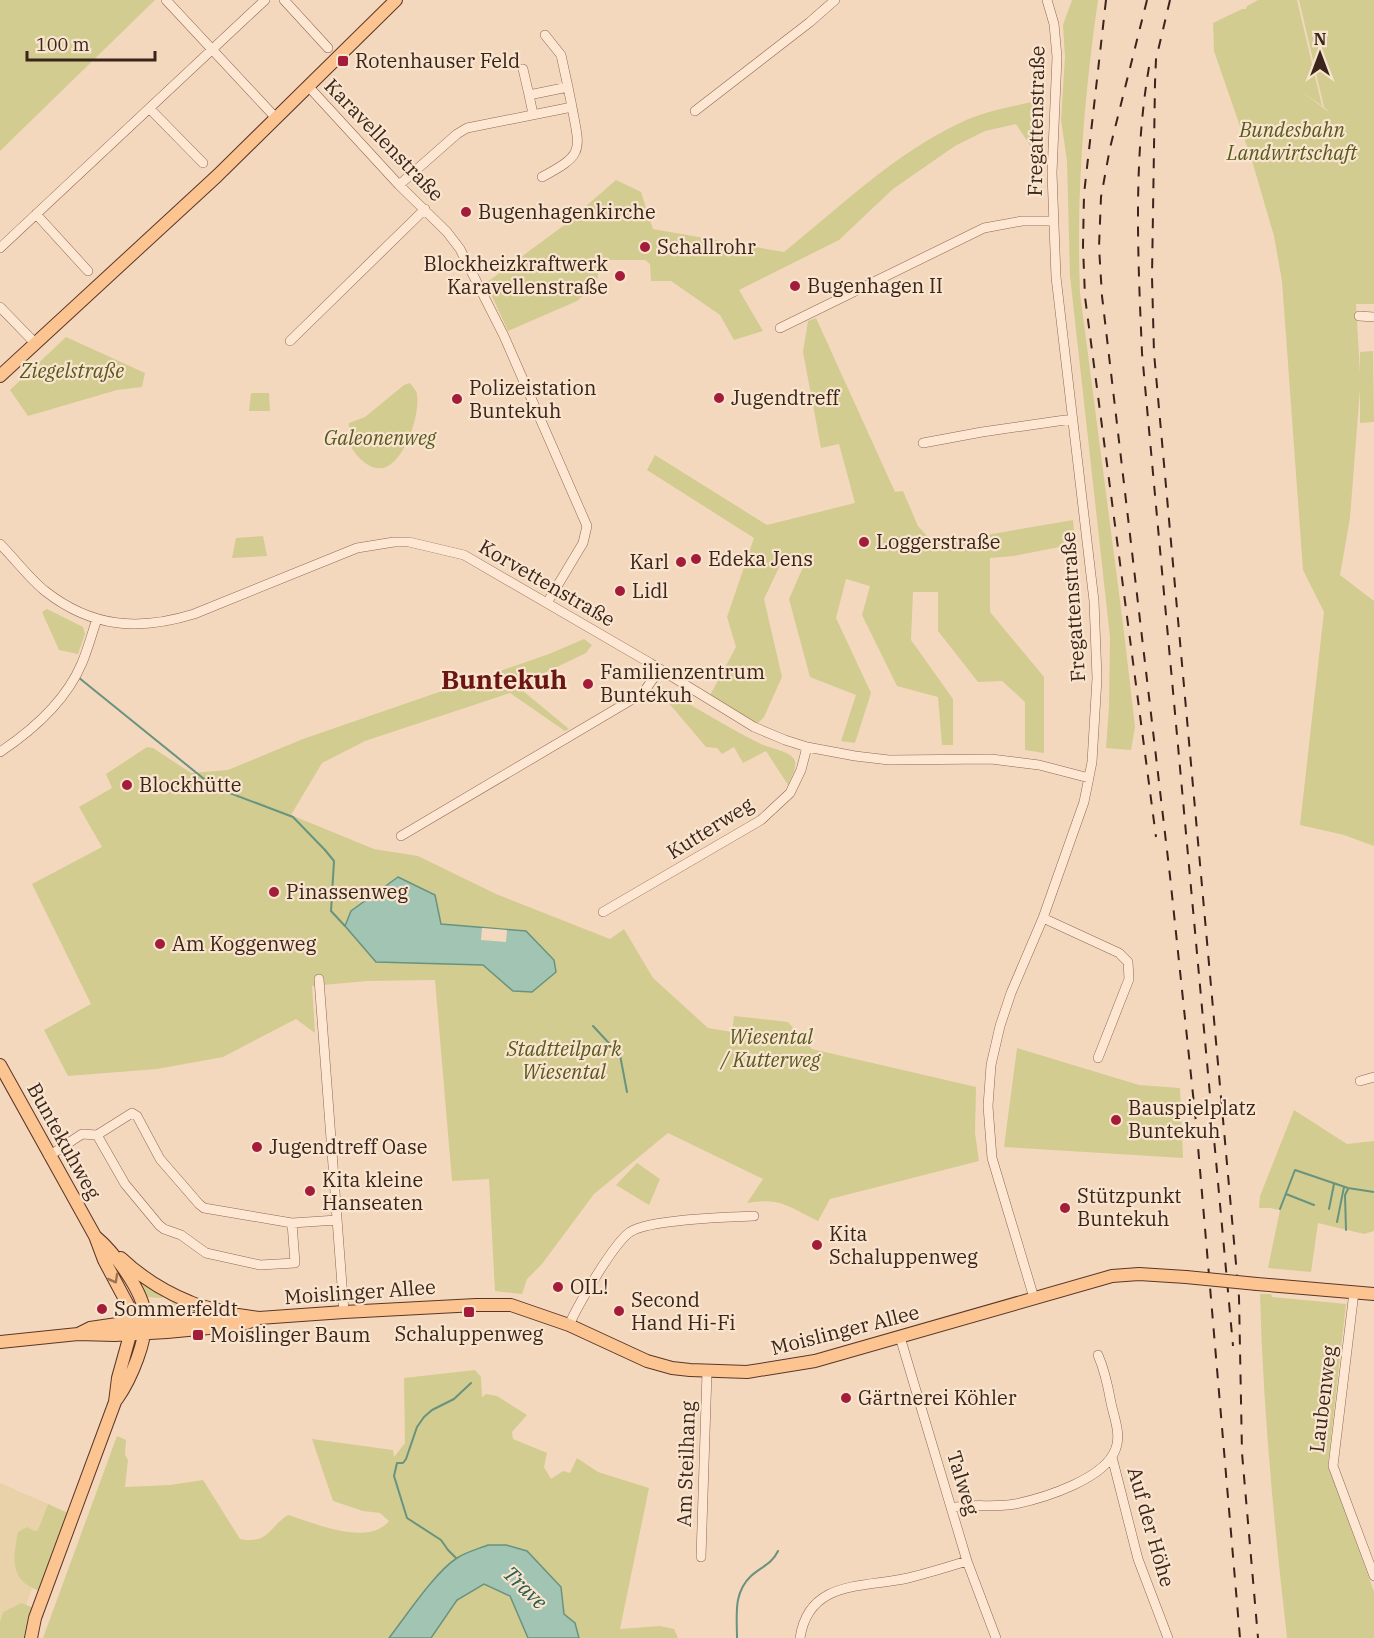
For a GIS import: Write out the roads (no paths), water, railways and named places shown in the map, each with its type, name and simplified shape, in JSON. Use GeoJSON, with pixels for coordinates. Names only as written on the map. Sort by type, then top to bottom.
{"type":"FeatureCollection","features":[{"type":"Feature","properties":{"kind":"main road"},"geometry":{"type":"LineString","coordinates":[[0,376],[216,176],[396,0]]}},
{"type":"Feature","properties":{"kind":"main road","name":"Buntekuhweg"},"geometry":{"type":"LineString","coordinates":[[0,1065],[95,1236],[104,1260],[129,1307],[130,1328]]}},
{"type":"Feature","properties":{"kind":"main road","name":"Buntekuhweg"},"geometry":{"type":"LineString","coordinates":[[95,1236],[109,1248],[143,1305],[145,1328]]}},
{"type":"Feature","properties":{"kind":"main road"},"geometry":{"type":"LineString","coordinates":[[109,1248],[132,1268],[172,1294],[191,1303],[238,1315]]}},
{"type":"Feature","properties":{"kind":"main road","name":"Moislinger Allee"},"geometry":{"type":"LineString","coordinates":[[0,1342],[78,1334],[90,1328],[145,1328],[238,1315],[259,1318],[476,1305],[511,1305],[569,1325],[642,1360],[672,1368],[707,1372],[747,1372],[823,1359],[1119,1275],[1186,1277],[1374,1294]]}},
{"type":"Feature","properties":{"kind":"main road","name":"Moislinger Allee"},"geometry":{"type":"LineString","coordinates":[[145,1328],[159,1333],[240,1324],[259,1318]]}},
{"type":"Feature","properties":{"kind":"main road"},"geometry":{"type":"LineString","coordinates":[[115,1402],[118,1378],[130,1328]]}},
{"type":"Feature","properties":{"kind":"main road"},"geometry":{"type":"LineString","coordinates":[[31,1638],[35,1618],[115,1402],[140,1351],[145,1328]]}},
{"type":"Feature","properties":{"kind":"street"},"geometry":{"type":"LineString","coordinates":[[166,0],[275,117]]}},
{"type":"Feature","properties":{"kind":"street"},"geometry":{"type":"LineString","coordinates":[[0,248],[265,0]]}},
{"type":"Feature","properties":{"kind":"street"},"geometry":{"type":"LineString","coordinates":[[284,0],[328,48]]}},
{"type":"Feature","properties":{"kind":"street"},"geometry":{"type":"LineString","coordinates":[[695,111],[835,0]]}},
{"type":"Feature","properties":{"kind":"street","name":"Fregattenstraße"},"geometry":{"type":"LineString","coordinates":[[1034,1298],[992,1158],[989,1131],[991,1065],[1011,993],[1043,918],[1079,821],[1089,778],[1097,699],[1098,651],[1056,277],[1053,221],[1053,131],[1057,57],[1054,24],[1047,0]]}},
{"type":"Feature","properties":{"kind":"street"},"geometry":{"type":"LineString","coordinates":[[542,177],[558,169],[575,154],[579,142],[561,54],[544,35]]}},
{"type":"Feature","properties":{"kind":"street"},"geometry":{"type":"LineString","coordinates":[[523,69],[533,114]]}},
{"type":"Feature","properties":{"kind":"street","name":"Karavellenstraße"},"geometry":{"type":"LineString","coordinates":[[308,86],[399,185],[425,209],[460,249],[474,272],[585,517],[587,526],[583,543],[547,603]]}},
{"type":"Feature","properties":{"kind":"street"},"geometry":{"type":"LineString","coordinates":[[529,95],[568,87]]}},
{"type":"Feature","properties":{"kind":"street"},"geometry":{"type":"LineString","coordinates":[[399,185],[457,134],[467,128],[572,107]]}},
{"type":"Feature","properties":{"kind":"street"},"geometry":{"type":"LineString","coordinates":[[150,109],[203,163]]}},
{"type":"Feature","properties":{"kind":"street"},"geometry":{"type":"LineString","coordinates":[[290,341],[425,209]]}},
{"type":"Feature","properties":{"kind":"street"},"geometry":{"type":"LineString","coordinates":[[36,214],[88,270]]}},
{"type":"Feature","properties":{"kind":"street"},"geometry":{"type":"LineString","coordinates":[[780,328],[984,228],[1022,221],[1053,221]]}},
{"type":"Feature","properties":{"kind":"street"},"geometry":{"type":"LineString","coordinates":[[0,307],[35,343]]}},
{"type":"Feature","properties":{"kind":"street"},"geometry":{"type":"LineString","coordinates":[[1359,316],[1374,317]]}},
{"type":"Feature","properties":{"kind":"street"},"geometry":{"type":"LineString","coordinates":[[923,443],[1072,419]]}},
{"type":"Feature","properties":{"kind":"street","name":"Korvettenstraße"},"geometry":{"type":"LineString","coordinates":[[0,544],[44,590],[65,604],[97,619],[137,625],[175,620],[357,548],[409,542],[464,555],[754,726],[785,740],[807,747],[855,756],[889,760],[1000,760],[1039,765],[1089,778]]}},
{"type":"Feature","properties":{"kind":"street"},"geometry":{"type":"LineString","coordinates":[[0,752],[23,737],[55,705],[75,677],[97,619]]}},
{"type":"Feature","properties":{"kind":"street"},"geometry":{"type":"LineString","coordinates":[[401,836],[643,693],[660,669]]}},
{"type":"Feature","properties":{"kind":"street","name":"Kutterweg"},"geometry":{"type":"LineString","coordinates":[[603,912],[761,820],[789,793],[801,770],[807,747]]}},
{"type":"Feature","properties":{"kind":"street"},"geometry":{"type":"LineString","coordinates":[[1043,918],[1119,953],[1128,962],[1129,979],[1098,1058]]}},
{"type":"Feature","properties":{"kind":"street"},"geometry":{"type":"LineString","coordinates":[[319,979],[344,1312]]}},
{"type":"Feature","properties":{"kind":"street"},"geometry":{"type":"LineString","coordinates":[[1360,1081],[1374,1077]]}},
{"type":"Feature","properties":{"kind":"street"},"geometry":{"type":"LineString","coordinates":[[49,1156],[81,1134],[97,1135],[132,1113],[137,1116],[160,1159],[204,1208],[292,1223],[337,1220]]}},
{"type":"Feature","properties":{"kind":"street"},"geometry":{"type":"LineString","coordinates":[[97,1135],[125,1184],[159,1225],[181,1235],[206,1253],[260,1265],[295,1263],[292,1223]]}},
{"type":"Feature","properties":{"kind":"street"},"geometry":{"type":"LineString","coordinates":[[569,1325],[592,1283],[621,1241],[630,1232],[651,1224],[754,1216]]}},
{"type":"Feature","properties":{"kind":"street","name":"Laubenweg"},"geometry":{"type":"LineString","coordinates":[[1354,1292],[1333,1466],[1374,1576]]}},
{"type":"Feature","properties":{"kind":"street","name":"Talweg"},"geometry":{"type":"LineString","coordinates":[[900,1337],[967,1561],[996,1638]]}},
{"type":"Feature","properties":{"kind":"street","name":"Auf der Höhe"},"geometry":{"type":"LineString","coordinates":[[1098,1355],[1104,1369],[1118,1436],[1117,1447],[1112,1457],[1138,1559],[1168,1638]]}},
{"type":"Feature","properties":{"kind":"street","name":"Am Steilhang"},"geometry":{"type":"LineString","coordinates":[[701,1557],[707,1372]]}},
{"type":"Feature","properties":{"kind":"street"},"geometry":{"type":"LineString","coordinates":[[951,1508],[1015,1504],[1046,1495],[1089,1476],[1103,1467],[1112,1457]]}},
{"type":"Feature","properties":{"kind":"street"},"geometry":{"type":"LineString","coordinates":[[800,1638],[806,1615],[818,1601],[835,1591],[907,1578],[967,1561]]}},
{"type":"Feature","properties":{"kind":"water"},"geometry":{"type":"Polygon","coordinates":[[[398,877],[435,895],[441,924],[526,931],[554,960],[556,972],[532,992],[513,991],[483,965],[376,962],[345,926],[351,911],[398,877]]]}},
{"type":"Feature","properties":{"kind":"water","name":"Trave"},"geometry":{"type":"Polygon","coordinates":[[[488,1545],[506,1545],[527,1551],[561,1587],[564,1614],[575,1623],[579,1638],[528,1638],[510,1596],[484,1584],[457,1600],[431,1638],[389,1638],[439,1573],[464,1554],[488,1545]]]}},
{"type":"Feature","properties":{"kind":"waterway"},"geometry":{"type":"LineString","coordinates":[[78,677],[214,787],[293,817],[334,861],[331,911],[345,926]]}},
{"type":"Feature","properties":{"kind":"waterway"},"geometry":{"type":"LineString","coordinates":[[593,1026],[620,1055],[627,1092]]}},
{"type":"Feature","properties":{"kind":"waterway"},"geometry":{"type":"LineString","coordinates":[[1280,1209],[1295,1170],[1348,1188],[1374,1192]]}},
{"type":"Feature","properties":{"kind":"waterway"},"geometry":{"type":"LineString","coordinates":[[1329,1209],[1334,1184]]}},
{"type":"Feature","properties":{"kind":"waterway"},"geometry":{"type":"LineString","coordinates":[[1337,1222],[1344,1187]]}},
{"type":"Feature","properties":{"kind":"waterway"},"geometry":{"type":"LineString","coordinates":[[1346,1230],[1345,1195],[1348,1189]]}},
{"type":"Feature","properties":{"kind":"waterway"},"geometry":{"type":"LineString","coordinates":[[1286,1194],[1314,1205]]}},
{"type":"Feature","properties":{"kind":"waterway"},"geometry":{"type":"LineString","coordinates":[[456,1558],[441,1540],[407,1518],[394,1476],[397,1463],[403,1463],[406,1459],[417,1427],[424,1417],[432,1410],[454,1399],[471,1383]]}},
{"type":"Feature","properties":{"kind":"waterway"},"geometry":{"type":"LineString","coordinates":[[737,1638],[737,1605],[741,1590],[751,1576],[769,1562],[778,1551]]}},
{"type":"Feature","properties":{"kind":"railway"},"geometry":{"type":"LineString","coordinates":[[1106,0],[1084,194],[1085,297],[1156,837]]}},
{"type":"Feature","properties":{"kind":"railway"},"geometry":{"type":"LineString","coordinates":[[1147,0],[1110,148],[1101,197],[1099,247],[1102,296],[1170,876],[1196,1123],[1240,1638]]}},
{"type":"Feature","properties":{"kind":"railway"},"geometry":{"type":"LineString","coordinates":[[1170,0],[1156,59],[1152,277],[1154,353],[1239,1297],[1242,1453],[1258,1638]]}},
{"type":"Feature","properties":{"kind":"railway"},"geometry":{"type":"LineString","coordinates":[[1149,67],[1141,138],[1138,210],[1142,353],[1233,1346]]}},
{"type":"Feature","properties":{"kind":"place","name":"Rotenhauser Feld"},"geometry":{"type":"Point","coordinates":[343,61]}},
{"type":"Feature","properties":{"kind":"place","name":"Bugenhagenkirche"},"geometry":{"type":"Point","coordinates":[466,212]}},
{"type":"Feature","properties":{"kind":"place","name":"Schallrohr"},"geometry":{"type":"Point","coordinates":[645,247]}},
{"type":"Feature","properties":{"kind":"place","name":"Blockheizkraftwerk Karavellenstraße"},"geometry":{"type":"Point","coordinates":[620,276]}},
{"type":"Feature","properties":{"kind":"place","name":"Bugenhagen II"},"geometry":{"type":"Point","coordinates":[795,286]}},
{"type":"Feature","properties":{"kind":"place","name":"Jugendtreff"},"geometry":{"type":"Point","coordinates":[719,398]}},
{"type":"Feature","properties":{"kind":"place","name":"Polizeistation Buntekuh"},"geometry":{"type":"Point","coordinates":[457,399]}},
{"type":"Feature","properties":{"kind":"place","name":"Loggerstraße"},"geometry":{"type":"Point","coordinates":[864,542]}},
{"type":"Feature","properties":{"kind":"place","name":"Edeka Jens"},"geometry":{"type":"Point","coordinates":[696,559]}},
{"type":"Feature","properties":{"kind":"place","name":"Karl"},"geometry":{"type":"Point","coordinates":[681,562]}},
{"type":"Feature","properties":{"kind":"place","name":"Lidl"},"geometry":{"type":"Point","coordinates":[620,591]}},
{"type":"Feature","properties":{"kind":"place","name":"Familienzentrum Buntekuh"},"geometry":{"type":"Point","coordinates":[588,684]}},
{"type":"Feature","properties":{"kind":"place","name":"Blockhütte"},"geometry":{"type":"Point","coordinates":[127,785]}},
{"type":"Feature","properties":{"kind":"place","name":"Pinassenweg"},"geometry":{"type":"Point","coordinates":[274,892]}},
{"type":"Feature","properties":{"kind":"place","name":"Am Koggenweg"},"geometry":{"type":"Point","coordinates":[160,944]}},
{"type":"Feature","properties":{"kind":"place","name":"Bauspielplatz Buntekuh"},"geometry":{"type":"Point","coordinates":[1116,1120]}},
{"type":"Feature","properties":{"kind":"place","name":"Jugendtreff Oase"},"geometry":{"type":"Point","coordinates":[257,1147]}},
{"type":"Feature","properties":{"kind":"place","name":"Kita kleine Hanseaten"},"geometry":{"type":"Point","coordinates":[310,1191]}},
{"type":"Feature","properties":{"kind":"place","name":"Stützpunkt Buntekuh"},"geometry":{"type":"Point","coordinates":[1065,1208]}},
{"type":"Feature","properties":{"kind":"place","name":"Kita Schaluppenweg"},"geometry":{"type":"Point","coordinates":[817,1245]}},
{"type":"Feature","properties":{"kind":"place","name":"OIL!"},"geometry":{"type":"Point","coordinates":[558,1287]}},
{"type":"Feature","properties":{"kind":"place","name":"Sommerfeldt"},"geometry":{"type":"Point","coordinates":[102,1309]}},
{"type":"Feature","properties":{"kind":"place","name":"Second Hand Hi-Fi"},"geometry":{"type":"Point","coordinates":[619,1311]}},
{"type":"Feature","properties":{"kind":"place","name":"Schaluppenweg"},"geometry":{"type":"Point","coordinates":[469,1312]}},
{"type":"Feature","properties":{"kind":"place","name":"Moislinger Baum"},"geometry":{"type":"Point","coordinates":[198,1335]}},
{"type":"Feature","properties":{"kind":"place","name":"Gärtnerei Köhler"},"geometry":{"type":"Point","coordinates":[846,1398]}},
{"type":"Feature","properties":{"kind":"district","name":"Buntekuh"},"geometry":{"type":"Point","coordinates":[504,680]}},
{"type":"Feature","properties":{"kind":"park label","name":"Bundesbahn Landwirtschaft"},"geometry":{"type":"Point","coordinates":[1292,142]}},
{"type":"Feature","properties":{"kind":"park label","name":"Ziegelstraße"},"geometry":{"type":"Point","coordinates":[72,371]}},
{"type":"Feature","properties":{"kind":"park label","name":"Galeonenweg"},"geometry":{"type":"Point","coordinates":[380,438]}},
{"type":"Feature","properties":{"kind":"park label","name":"Wiesental / Kutterweg"},"geometry":{"type":"Point","coordinates":[771,1048]}},
{"type":"Feature","properties":{"kind":"park label","name":"Stadtteilpark Wiesental"},"geometry":{"type":"Point","coordinates":[564,1060]}}]}
